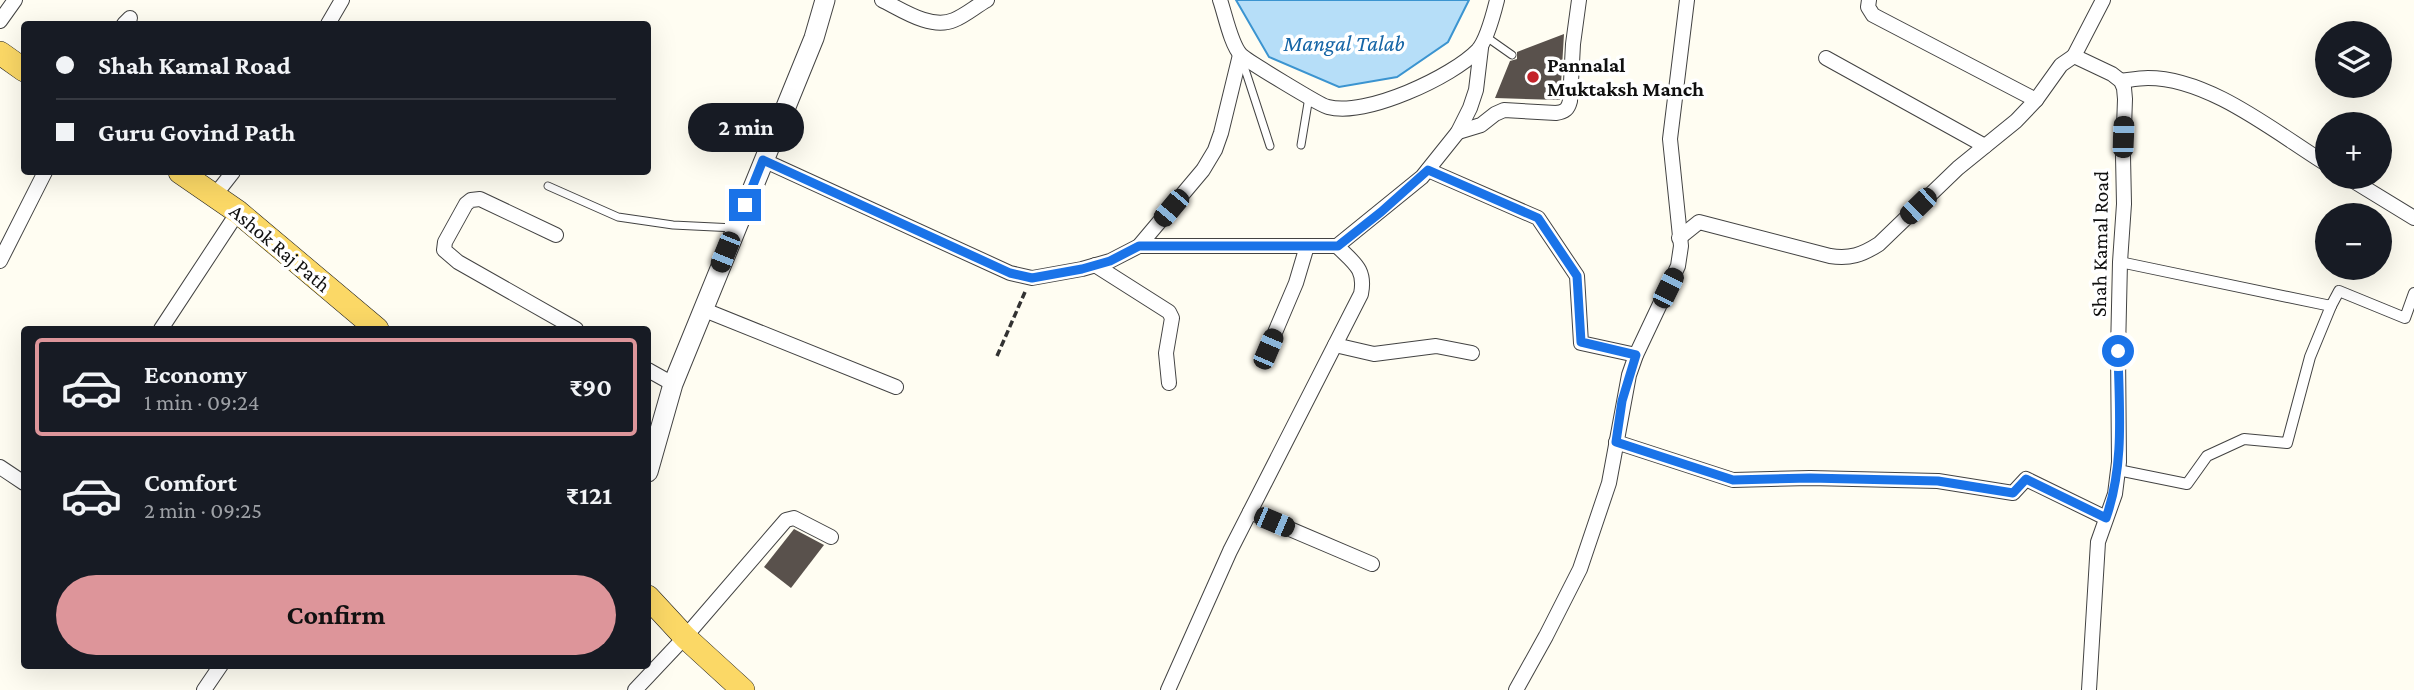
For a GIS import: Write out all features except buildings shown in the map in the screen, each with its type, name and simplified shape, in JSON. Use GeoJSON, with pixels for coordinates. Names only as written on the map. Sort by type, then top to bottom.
{"type":"FeatureCollection","features":[{"type":"Feature","properties":{"kind":"main road"},"geometry":{"type":"LineString","coordinates":[[0,53],[21,68]]}},
{"type":"Feature","properties":{"kind":"main road","name":"Ashok Raj Path"},"geometry":{"type":"LineString","coordinates":[[185,175],[238,212],[373,326]]}},
{"type":"Feature","properties":{"kind":"main road"},"geometry":{"type":"LineString","coordinates":[[651,600],[685,637],[743,690]]}},
{"type":"Feature","properties":{"kind":"street"},"geometry":{"type":"LineString","coordinates":[[0,21],[15,0]]}},
{"type":"Feature","properties":{"kind":"street"},"geometry":{"type":"LineString","coordinates":[[332,21],[342,0]]}},
{"type":"Feature","properties":{"kind":"street"},"geometry":{"type":"LineString","coordinates":[[651,461],[673,384],[814,38],[825,0]]}},
{"type":"Feature","properties":{"kind":"street"},"geometry":{"type":"LineString","coordinates":[[882,0],[939,23],[954,20],[987,0]]}},
{"type":"Feature","properties":{"kind":"street"},"geometry":{"type":"LineString","coordinates":[[763,160],[1010,273],[1032,278],[1110,261],[1139,246],[1203,170],[1215,150],[1240,55],[1220,0]]}},
{"type":"Feature","properties":{"kind":"street"},"geometry":{"type":"LineString","coordinates":[[1139,246],[1338,246],[1428,170],[1458,132],[1476,90],[1483,42],[1497,0]]}},
{"type":"Feature","properties":{"kind":"street"},"geometry":{"type":"LineString","coordinates":[[1458,132],[1481,125],[1504,110],[1556,113],[1568,108],[1578,0]]}},
{"type":"Feature","properties":{"kind":"street"},"geometry":{"type":"LineString","coordinates":[[1516,690],[1580,569],[1609,483],[1622,401],[1636,355],[1678,266],[1681,254],[1670,139],[1687,0]]}},
{"type":"Feature","properties":{"kind":"street"},"geometry":{"type":"LineString","coordinates":[[1869,0],[1868,7],[1873,15],[2036,100]]}},
{"type":"Feature","properties":{"kind":"street"},"geometry":{"type":"LineString","coordinates":[[1679,238],[1699,222],[1846,258],[1879,244],[1958,168],[2016,121],[2036,100],[2061,65],[2074,56],[2104,0]]}},
{"type":"Feature","properties":{"kind":"street"},"geometry":{"type":"LineString","coordinates":[[1240,55],[1326,107],[1345,109],[1364,107],[1428,84],[1454,70],[1483,42]]}},
{"type":"Feature","properties":{"kind":"street"},"geometry":{"type":"LineString","coordinates":[[2074,56],[2121,80],[2168,80],[2213,95],[2315,157]]}},
{"type":"Feature","properties":{"kind":"street"},"geometry":{"type":"LineString","coordinates":[[1826,58],[1985,146]]}},
{"type":"Feature","properties":{"kind":"street","name":"Shah Kamal Road"},"geometry":{"type":"LineString","coordinates":[[2089,690],[2098,542],[2115,494],[2118,470],[2125,99],[2121,80]]}},
{"type":"Feature","properties":{"kind":"street"},"geometry":{"type":"LineString","coordinates":[[1428,170],[1538,218],[1577,276],[1581,342],[1636,355]]}},
{"type":"Feature","properties":{"kind":"street"},"geometry":{"type":"LineString","coordinates":[[0,261],[43,175]]}},
{"type":"Feature","properties":{"kind":"street"},"geometry":{"type":"LineString","coordinates":[[215,195],[231,175]]}},
{"type":"Feature","properties":{"kind":"street"},"geometry":{"type":"LineString","coordinates":[[2367,189],[2414,218]]}},
{"type":"Feature","properties":{"kind":"street"},"geometry":{"type":"LineString","coordinates":[[556,235],[480,199],[471,200],[450,233],[444,250],[458,262],[571,326]]}},
{"type":"Feature","properties":{"kind":"street"},"geometry":{"type":"LineString","coordinates":[[163,326],[238,212]]}},
{"type":"Feature","properties":{"kind":"street"},"geometry":{"type":"LineString","coordinates":[[1268,349],[1296,283],[1307,246]]}},
{"type":"Feature","properties":{"kind":"street"},"geometry":{"type":"LineString","coordinates":[[1168,690],[1230,551],[1360,294],[1363,281],[1361,271],[1338,246]]}},
{"type":"Feature","properties":{"kind":"street"},"geometry":{"type":"LineString","coordinates":[[2120,262],[2331,306]]}},
{"type":"Feature","properties":{"kind":"street"},"geometry":{"type":"LineString","coordinates":[[1096,265],[1169,312],[1171,318],[1166,353],[1169,383]]}},
{"type":"Feature","properties":{"kind":"street"},"geometry":{"type":"LineString","coordinates":[[2118,470],[2187,484],[2207,456],[2244,439],[2287,443],[2310,357],[2339,291],[2405,318],[2414,293]]}},
{"type":"Feature","properties":{"kind":"street"},"geometry":{"type":"LineString","coordinates":[[702,309],[896,387]]}},
{"type":"Feature","properties":{"kind":"street"},"geometry":{"type":"LineString","coordinates":[[1335,345],[1374,354],[1436,346],[1472,353]]}},
{"type":"Feature","properties":{"kind":"street"},"geometry":{"type":"LineString","coordinates":[[651,372],[673,384]]}},
{"type":"Feature","properties":{"kind":"street"},"geometry":{"type":"LineString","coordinates":[[1616,442],[1733,480],[1810,478],[1938,481],[2013,493],[2026,479],[2106,518]]}},
{"type":"Feature","properties":{"kind":"street"},"geometry":{"type":"LineString","coordinates":[[0,467],[21,481]]}},
{"type":"Feature","properties":{"kind":"street"},"geometry":{"type":"LineString","coordinates":[[1250,512],[1371,564]]}},
{"type":"Feature","properties":{"kind":"street"},"geometry":{"type":"LineString","coordinates":[[635,690],[685,637],[786,520],[794,518],[831,537]]}},
{"type":"Feature","properties":{"kind":"street"},"geometry":{"type":"LineString","coordinates":[[204,690],[218,669]]}},
{"type":"Feature","properties":{"kind":"lane"},"geometry":{"type":"LineString","coordinates":[[1483,42],[1512,55]]}},
{"type":"Feature","properties":{"kind":"lane"},"geometry":{"type":"LineString","coordinates":[[1240,55],[1270,146]]}},
{"type":"Feature","properties":{"kind":"lane"},"geometry":{"type":"LineString","coordinates":[[1301,145],[1309,96]]}},
{"type":"Feature","properties":{"kind":"lane"},"geometry":{"type":"LineString","coordinates":[[548,186],[618,217],[673,225],[735,228]]}},
{"type":"Feature","properties":{"kind":"path"},"geometry":{"type":"LineString","coordinates":[[997,356],[1032,278]]}},
{"type":"Feature","properties":{"kind":"water","name":"Mangal Talab"},"geometry":{"type":"Polygon","coordinates":[[[1236,0],[1469,0],[1448,42],[1397,77],[1339,87],[1269,57],[1236,0]]]}},
{"type":"Feature","properties":{"kind":"place","name":"Pannalal Muktaksh Manch"},"geometry":{"type":"Point","coordinates":[1533,77]}},
{"type":"Feature","properties":{"kind":"route"},"geometry":{"type":"LineString","coordinates":[[745,205],[763,160],[1010,273],[1032,278],[1110,261],[1139,246],[1338,246],[1428,170],[1538,218],[1577,276],[1581,342],[1636,355],[1622,401],[1616,442],[1733,480],[1810,478],[1938,481],[2013,493],[2026,479],[2106,518],[2115,494],[2119,462],[2118,351]]}}]}
